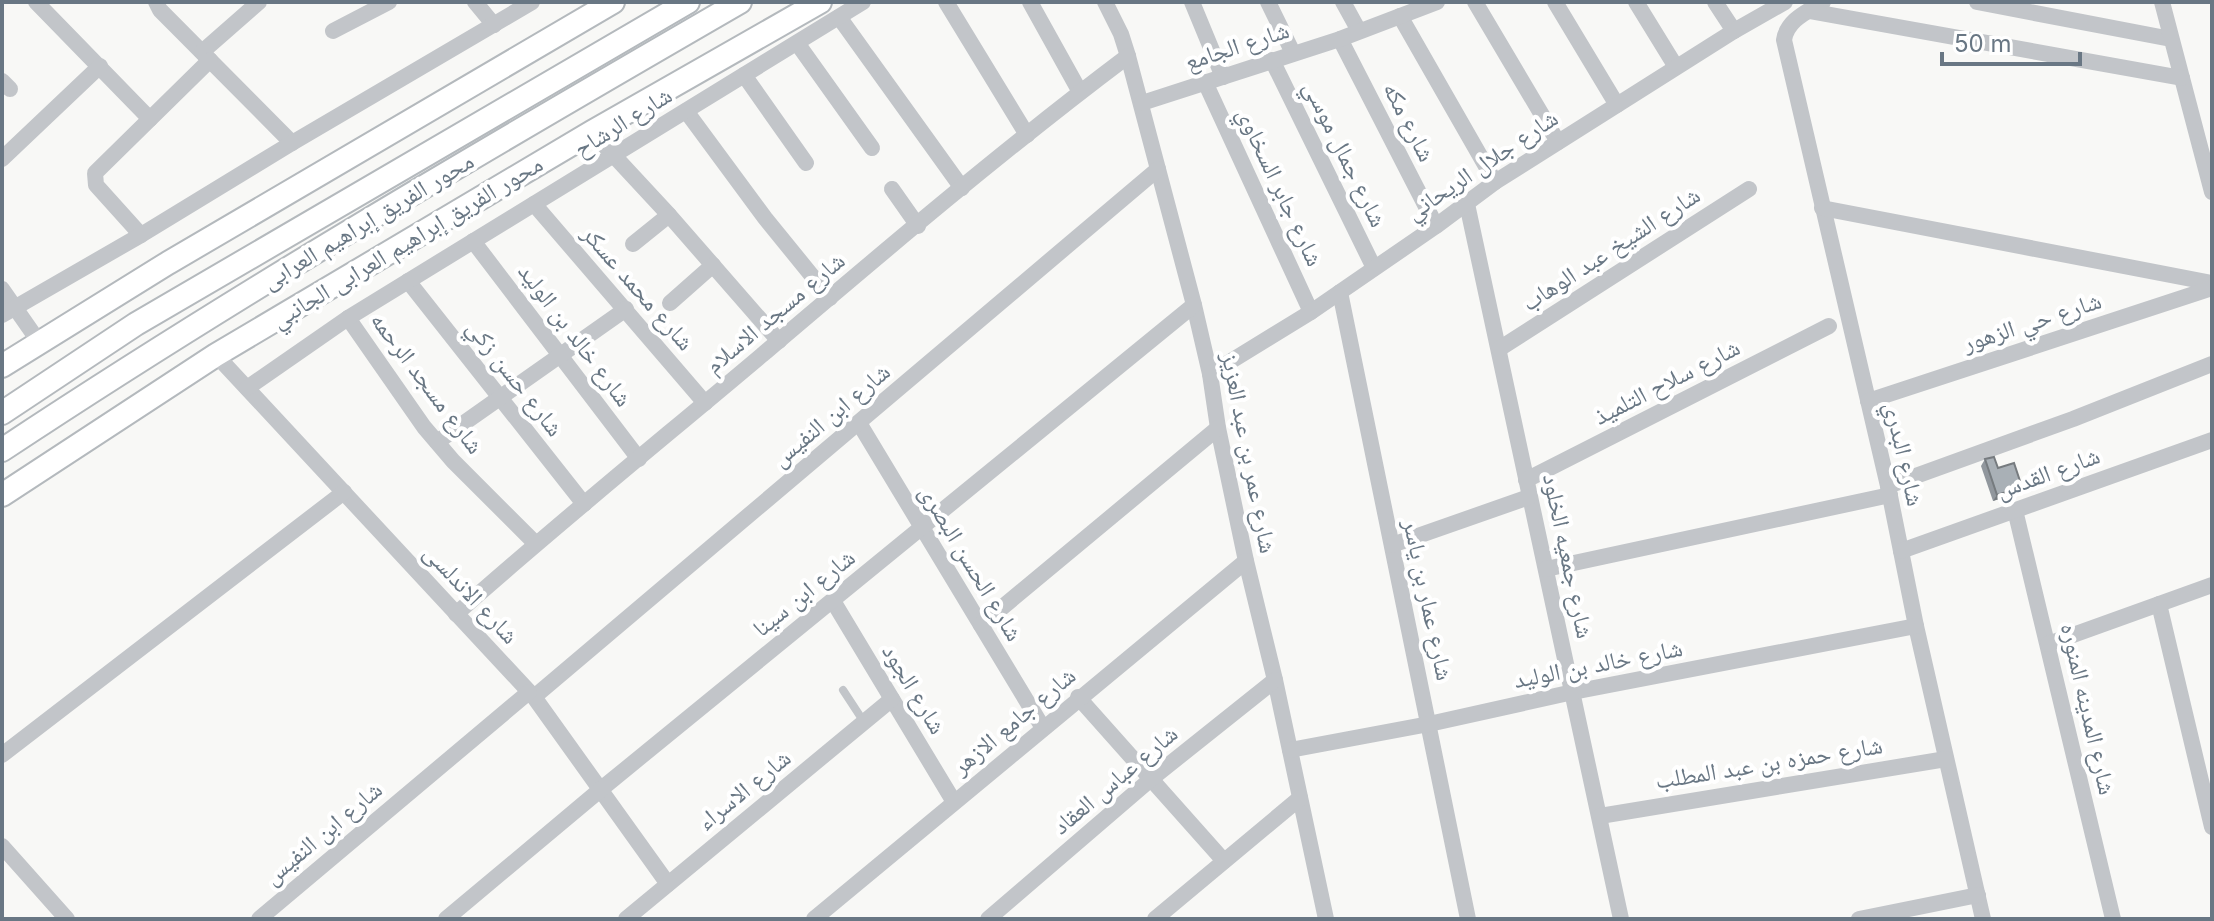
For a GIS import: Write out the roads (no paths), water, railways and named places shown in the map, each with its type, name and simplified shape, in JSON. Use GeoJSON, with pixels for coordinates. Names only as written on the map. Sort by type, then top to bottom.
{"type":"FeatureCollection","features":[{"type":"Feature","properties":{"kind":"street"},"geometry":{"type":"LineString","coordinates":[[36,2],[150,119]]}},
{"type":"Feature","properties":{"kind":"street"},"geometry":{"type":"LineString","coordinates":[[156,2],[160,10],[292,143]]}},
{"type":"Feature","properties":{"kind":"street"},"geometry":{"type":"LineString","coordinates":[[141,235],[96,185],[95,173],[259,2]]}},
{"type":"Feature","properties":{"kind":"street"},"geometry":{"type":"LineString","coordinates":[[475,2],[494,25]]}},
{"type":"Feature","properties":{"kind":"street"},"geometry":{"type":"LineString","coordinates":[[8,310],[141,235],[532,2]]}},
{"type":"Feature","properties":{"kind":"street"},"geometry":{"type":"LineString","coordinates":[[2,366],[168,263],[613,2]]}},
{"type":"Feature","properties":{"kind":"street","name":"محور الفريق إبراهيم العرابى"},"geometry":{"type":"LineString","coordinates":[[2,413],[136,324],[688,2]]}},
{"type":"Feature","properties":{"kind":"street","name":"محور الفريق إبراهيم العرابى"},"geometry":{"type":"LineString","coordinates":[[2,450],[152,353],[501,140],[740,2]]}},
{"type":"Feature","properties":{"kind":"street","name":"محور الفريق إبراهيم العرابى الجانبي"},"geometry":{"type":"LineString","coordinates":[[2,495],[216,355],[592,132],[820,2]]}},
{"type":"Feature","properties":{"kind":"street","name":"شارع الرشاح"},"geometry":{"type":"LineString","coordinates":[[247,388],[348,318],[863,2]]}},
{"type":"Feature","properties":{"kind":"street"},"geometry":{"type":"LineString","coordinates":[[946,2],[1027,135]]}},
{"type":"Feature","properties":{"kind":"street"},"geometry":{"type":"LineString","coordinates":[[1030,2],[1080,92]]}},
{"type":"Feature","properties":{"kind":"street","name":"شارع عمر بن عبد العزيز"},"geometry":{"type":"LineString","coordinates":[[1105,2],[1121,34],[1142,103],[1194,305],[1246,561],[1326,919]]}},
{"type":"Feature","properties":{"kind":"street"},"geometry":{"type":"LineString","coordinates":[[1192,2],[1223,77]]}},
{"type":"Feature","properties":{"kind":"street"},"geometry":{"type":"LineString","coordinates":[[1268,2],[1293,53]]}},
{"type":"Feature","properties":{"kind":"street"},"geometry":{"type":"LineString","coordinates":[[1343,2],[1359,31]]}},
{"type":"Feature","properties":{"kind":"street"},"geometry":{"type":"LineString","coordinates":[[1475,2],[1558,142]]}},
{"type":"Feature","properties":{"kind":"street"},"geometry":{"type":"LineString","coordinates":[[1555,2],[1617,105]]}},
{"type":"Feature","properties":{"kind":"street"},"geometry":{"type":"LineString","coordinates":[[1636,2],[1676,67]]}},
{"type":"Feature","properties":{"kind":"street"},"geometry":{"type":"LineString","coordinates":[[1715,2],[1734,31]]}},
{"type":"Feature","properties":{"kind":"street","name":"شارع جلال الريحاني"},"geometry":{"type":"LineString","coordinates":[[1210,374],[1311,312],[1495,182],[1785,2]]}},
{"type":"Feature","properties":{"kind":"street"},"geometry":{"type":"LineString","coordinates":[[1977,2],[2171,39]]}},
{"type":"Feature","properties":{"kind":"street"},"geometry":{"type":"LineString","coordinates":[[2162,2],[2212,192]]}},
{"type":"Feature","properties":{"kind":"street","name":"شارع الجامع"},"geometry":{"type":"LineString","coordinates":[[1142,103],[1340,39],[1433,3]]}},
{"type":"Feature","properties":{"kind":"street"},"geometry":{"type":"LineString","coordinates":[[333,31],[381,4]]}},
{"type":"Feature","properties":{"kind":"street"},"geometry":{"type":"LineString","coordinates":[[1816,6],[2182,78]]}},
{"type":"Feature","properties":{"kind":"street","name":"شارع البدري"},"geometry":{"type":"LineString","coordinates":[[1816,6],[1790,24],[1784,40],[1889,490],[1916,626],[1983,919]]}},
{"type":"Feature","properties":{"kind":"street"},"geometry":{"type":"LineString","coordinates":[[1400,16],[1495,182]]}},
{"type":"Feature","properties":{"kind":"street"},"geometry":{"type":"LineString","coordinates":[[839,17],[962,188]]}},
{"type":"Feature","properties":{"kind":"street","name":"شارع مكه"},"geometry":{"type":"LineString","coordinates":[[1340,39],[1436,226]]}},
{"type":"Feature","properties":{"kind":"street"},"geometry":{"type":"LineString","coordinates":[[797,43],[872,148]]}},
{"type":"Feature","properties":{"kind":"street","name":"شارع مسجد الاسلام"},"geometry":{"type":"LineString","coordinates":[[456,614],[962,188],[1128,56]]}},
{"type":"Feature","properties":{"kind":"street","name":"شارع جمال موسي"},"geometry":{"type":"LineString","coordinates":[[1272,60],[1374,268]]}},
{"type":"Feature","properties":{"kind":"street"},"geometry":{"type":"LineString","coordinates":[[2,159],[100,66]]}},
{"type":"Feature","properties":{"kind":"street"},"geometry":{"type":"LineString","coordinates":[[744,75],[806,163]]}},
{"type":"Feature","properties":{"kind":"street","name":"شارع جابر السخاوي"},"geometry":{"type":"LineString","coordinates":[[1205,82],[1311,312]]}},
{"type":"Feature","properties":{"kind":"street"},"geometry":{"type":"LineString","coordinates":[[686,111],[765,218],[830,298]]}},
{"type":"Feature","properties":{"kind":"street"},"geometry":{"type":"LineString","coordinates":[[592,132],[779,341]]}},
{"type":"Feature","properties":{"kind":"street","name":"شارع ابن النفيس"},"geometry":{"type":"LineString","coordinates":[[259,919],[859,423],[1158,169]]}},
{"type":"Feature","properties":{"kind":"street"},"geometry":{"type":"LineString","coordinates":[[892,189],[918,226]]}},
{"type":"Feature","properties":{"kind":"street","name":"شارع الشيخ عبد الوهاب"},"geometry":{"type":"LineString","coordinates":[[1499,349],[1749,189]]}},
{"type":"Feature","properties":{"kind":"street","name":"شارع محمد عسكر"},"geometry":{"type":"LineString","coordinates":[[534,204],[705,403]]}},
{"type":"Feature","properties":{"kind":"street","name":"شارع جمعيه الخلود"},"geometry":{"type":"LineString","coordinates":[[1467,204],[1621,919]]}},
{"type":"Feature","properties":{"kind":"street"},"geometry":{"type":"LineString","coordinates":[[1822,208],[2212,285]]}},
{"type":"Feature","properties":{"kind":"street"},"geometry":{"type":"LineString","coordinates":[[633,244],[669,215]]}},
{"type":"Feature","properties":{"kind":"street","name":"شارع خالد بن الوليد"},"geometry":{"type":"LineString","coordinates":[[473,241],[639,459]]}},
{"type":"Feature","properties":{"kind":"street"},"geometry":{"type":"LineString","coordinates":[[670,303],[713,265]]}},
{"type":"Feature","properties":{"kind":"street","name":"شارع حسن زكي"},"geometry":{"type":"LineString","coordinates":[[408,281],[584,504]]}},
{"type":"Feature","properties":{"kind":"street","name":"شارع حي الزهور"},"geometry":{"type":"LineString","coordinates":[[1868,401],[2212,285]]}},
{"type":"Feature","properties":{"kind":"street"},"geometry":{"type":"LineString","coordinates":[[2,289],[8,310],[39,342]]}},
{"type":"Feature","properties":{"kind":"street","name":"شارع عمار بن ياسر"},"geometry":{"type":"LineString","coordinates":[[1340,292],[1468,919]]}},
{"type":"Feature","properties":{"kind":"street","name":"شارع ابن سينا"},"geometry":{"type":"LineString","coordinates":[[446,919],[1194,305]]}},
{"type":"Feature","properties":{"kind":"street"},"geometry":{"type":"LineString","coordinates":[[437,442],[626,309]]}},
{"type":"Feature","properties":{"kind":"street","name":"شارع مسجد الرحمه"},"geometry":{"type":"LineString","coordinates":[[348,318],[424,427],[475,484],[536,544]]}},
{"type":"Feature","properties":{"kind":"street","name":"شارع سلاح التلميذ"},"geometry":{"type":"LineString","coordinates":[[1392,545],[1528,488],[1829,326]]}},
{"type":"Feature","properties":{"kind":"street","name":"شارع الاندلسى"},"geometry":{"type":"LineString","coordinates":[[216,355],[531,694],[668,884]]}},
{"type":"Feature","properties":{"kind":"street"},"geometry":{"type":"LineString","coordinates":[[1546,569],[1889,490],[2212,364]]}},
{"type":"Feature","properties":{"kind":"street","name":"شارع الحسن البصرى"},"geometry":{"type":"LineString","coordinates":[[859,423],[1043,728]]}},
{"type":"Feature","properties":{"kind":"street"},"geometry":{"type":"LineString","coordinates":[[981,625],[1218,428]]}},
{"type":"Feature","properties":{"kind":"street","name":"شارع القدس"},"geometry":{"type":"LineString","coordinates":[[1901,551],[2212,440]]}},
{"type":"Feature","properties":{"kind":"street"},"geometry":{"type":"LineString","coordinates":[[2,755],[344,492]]}},
{"type":"Feature","properties":{"kind":"street","name":"شارع المدينه المنوره"},"geometry":{"type":"LineString","coordinates":[[2015,510],[2113,919]]}},
{"type":"Feature","properties":{"kind":"street","name":"شارع جامع الازهر"},"geometry":{"type":"LineString","coordinates":[[814,919],[1078,697],[1246,561]]}},
{"type":"Feature","properties":{"kind":"street"},"geometry":{"type":"LineString","coordinates":[[2048,644],[2212,585]]}},
{"type":"Feature","properties":{"kind":"street","name":"شارع الجود"},"geometry":{"type":"LineString","coordinates":[[833,601],[954,802]]}},
{"type":"Feature","properties":{"kind":"street"},"geometry":{"type":"LineString","coordinates":[[2159,604],[2212,827]]}},
{"type":"Feature","properties":{"kind":"street","name":"شارع خالد بن الوليد"},"geometry":{"type":"LineString","coordinates":[[1290,750],[1916,626]]}},
{"type":"Feature","properties":{"kind":"street","name":"شارع عباس العقاد"},"geometry":{"type":"LineString","coordinates":[[988,919],[1151,779],[1275,680]]}},
{"type":"Feature","properties":{"kind":"street"},"geometry":{"type":"LineString","coordinates":[[1078,697],[1224,861]]}},
{"type":"Feature","properties":{"kind":"street","name":"شارع الاسراء"},"geometry":{"type":"LineString","coordinates":[[626,919],[892,699]]}},
{"type":"Feature","properties":{"kind":"street","name":"شارع حمزه بن عبد المطلب"},"geometry":{"type":"LineString","coordinates":[[1600,816],[1946,759]]}},
{"type":"Feature","properties":{"kind":"street"},"geometry":{"type":"LineString","coordinates":[[1155,919],[1300,798]]}},
{"type":"Feature","properties":{"kind":"street"},"geometry":{"type":"LineString","coordinates":[[2,846],[67,919]]}},
{"type":"Feature","properties":{"kind":"street"},"geometry":{"type":"LineString","coordinates":[[1859,919],[1978,895]]}},
{"type":"Feature","properties":{"kind":"lane"},"geometry":{"type":"LineString","coordinates":[[843,690],[864,722]]}}]}
